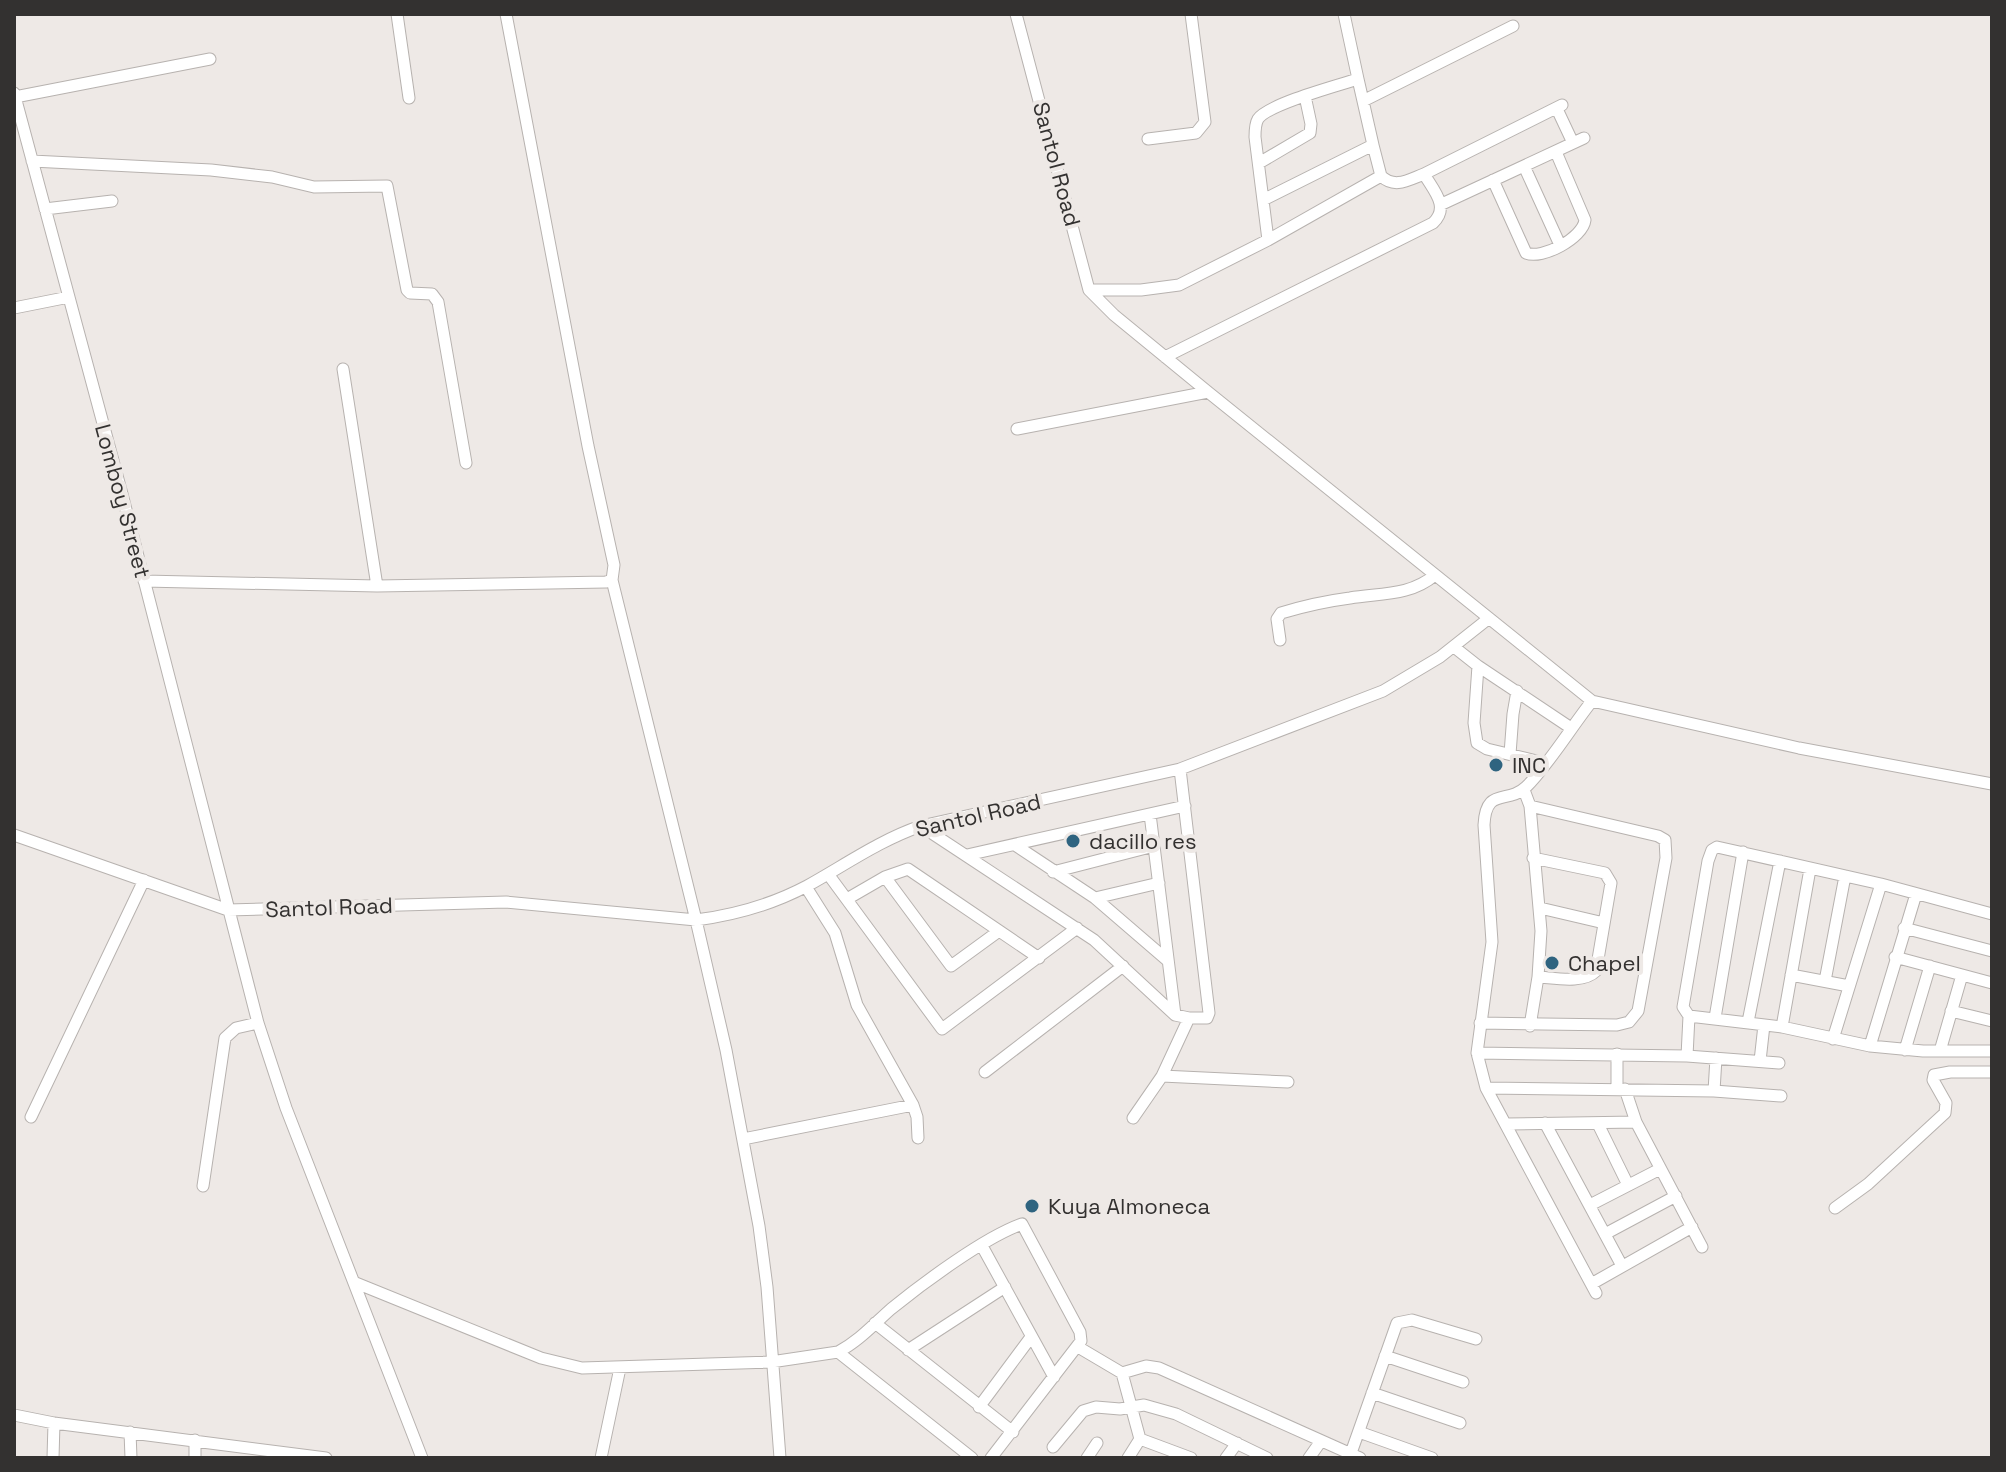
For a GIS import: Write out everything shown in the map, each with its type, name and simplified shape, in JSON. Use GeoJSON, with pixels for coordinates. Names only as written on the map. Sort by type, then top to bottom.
{"type":"FeatureCollection","features":[{"type":"Feature","properties":{"kind":"street"},"geometry":{"type":"LineString","coordinates":[[397,14],[409,98]]}},
{"type":"Feature","properties":{"kind":"street"},"geometry":{"type":"LineString","coordinates":[[506,14],[588,446],[614,565],[612,580],[696,920],[743,1139],[767,1287],[780,1458]]}},
{"type":"Feature","properties":{"kind":"street","name":"Santol Road"},"geometry":{"type":"LineString","coordinates":[[1016,14],[1089,290]]}},
{"type":"Feature","properties":{"kind":"street"},"geometry":{"type":"LineString","coordinates":[[1148,139],[1196,133],[1205,122],[1191,14]]}},
{"type":"Feature","properties":{"kind":"street"},"geometry":{"type":"LineString","coordinates":[[1344,14],[1381,176],[1388,182],[1395,184],[1424,174],[1559,107],[1578,140],[1442,204]]}},
{"type":"Feature","properties":{"kind":"street"},"geometry":{"type":"LineString","coordinates":[[1363,101],[1513,26]]}},
{"type":"Feature","properties":{"kind":"street"},"geometry":{"type":"LineString","coordinates":[[14,95],[210,59]]}},
{"type":"Feature","properties":{"kind":"street"},"geometry":{"type":"LineString","coordinates":[[1268,240],[1255,137],[1259,118],[1305,96],[1358,79]]}},
{"type":"Feature","properties":{"kind":"street","name":"Lomboy Street"},"geometry":{"type":"LineString","coordinates":[[14,95],[228,910]]}},
{"type":"Feature","properties":{"kind":"street"},"geometry":{"type":"LineString","coordinates":[[1259,163],[1310,133],[1305,96]]}},
{"type":"Feature","properties":{"kind":"street"},"geometry":{"type":"LineString","coordinates":[[1263,200],[1373,145]]}},
{"type":"Feature","properties":{"kind":"street"},"geometry":{"type":"LineString","coordinates":[[1493,180],[1526,253],[1536,255],[1560,245],[1578,236],[1585,220],[1556,152]]}},
{"type":"Feature","properties":{"kind":"street"},"geometry":{"type":"LineString","coordinates":[[32,161],[211,170],[272,177],[314,187],[387,186],[407,290],[410,293],[432,294],[438,302],[466,463]]}},
{"type":"Feature","properties":{"kind":"street"},"geometry":{"type":"LineString","coordinates":[[1524,166],[1560,245]]}},
{"type":"Feature","properties":{"kind":"street"},"geometry":{"type":"LineString","coordinates":[[1165,357],[1433,223],[1440,216],[1442,204],[1424,174]]}},
{"type":"Feature","properties":{"kind":"street"},"geometry":{"type":"LineString","coordinates":[[1089,290],[1141,290],[1179,285],[1268,240],[1381,176]]}},
{"type":"Feature","properties":{"kind":"street"},"geometry":{"type":"LineString","coordinates":[[45,209],[112,201]]}},
{"type":"Feature","properties":{"kind":"street"},"geometry":{"type":"LineString","coordinates":[[1089,290],[1165,357],[1592,701],[1799,748],[1992,784]]}},
{"type":"Feature","properties":{"kind":"street"},"geometry":{"type":"LineString","coordinates":[[14,308],[69,297]]}},
{"type":"Feature","properties":{"kind":"street"},"geometry":{"type":"LineString","coordinates":[[343,369],[377,586]]}},
{"type":"Feature","properties":{"kind":"street"},"geometry":{"type":"LineString","coordinates":[[1017,429],[1208,392]]}},
{"type":"Feature","properties":{"kind":"street"},"geometry":{"type":"LineString","coordinates":[[1280,640],[1277,619],[1281,613],[1343,599],[1407,591],[1423,585],[1435,575]]}},
{"type":"Feature","properties":{"kind":"street"},"geometry":{"type":"LineString","coordinates":[[144,581],[377,586],[612,580]]}},
{"type":"Feature","properties":{"kind":"street","name":"Santol Road"},"geometry":{"type":"LineString","coordinates":[[228,910],[506,902],[696,920],[741,912],[806,887],[883,842],[921,826],[1180,769],[1383,691],[1454,647],[1488,619]]}},
{"type":"Feature","properties":{"kind":"street"},"geometry":{"type":"LineString","coordinates":[[1454,647],[1571,728]]}},
{"type":"Feature","properties":{"kind":"street"},"geometry":{"type":"LineString","coordinates":[[1478,666],[1474,723],[1476,740],[1481,747],[1545,763]]}},
{"type":"Feature","properties":{"kind":"street"},"geometry":{"type":"LineString","coordinates":[[1510,754],[1517,691]]}},
{"type":"Feature","properties":{"kind":"street"},"geometry":{"type":"LineString","coordinates":[[1592,701],[1524,790],[1496,798],[1486,809],[1484,825],[1492,942],[1477,1053],[1486,1088],[1594,1288],[1622,1266],[1692,1227]]}},
{"type":"Feature","properties":{"kind":"street"},"geometry":{"type":"LineString","coordinates":[[921,826],[1077,928],[1175,1015],[1207,1018],[1209,1013],[1180,769]]}},
{"type":"Feature","properties":{"kind":"street"},"geometry":{"type":"LineString","coordinates":[[1524,790],[1530,806],[1540,908],[1538,977],[1530,1026]]}},
{"type":"Feature","properties":{"kind":"street"},"geometry":{"type":"LineString","coordinates":[[967,855],[1185,806]]}},
{"type":"Feature","properties":{"kind":"street"},"geometry":{"type":"LineString","coordinates":[[1480,1023],[1617,1025],[1633,1019],[1638,1011],[1667,849],[1665,840],[1530,806]]}},
{"type":"Feature","properties":{"kind":"street"},"geometry":{"type":"LineString","coordinates":[[1150,814],[1175,1015]]}},
{"type":"Feature","properties":{"kind":"street"},"geometry":{"type":"LineString","coordinates":[[14,835],[228,910],[258,1023],[286,1108],[422,1458]]}},
{"type":"Feature","properties":{"kind":"street"},"geometry":{"type":"LineString","coordinates":[[1015,845],[1095,898],[1167,960]]}},
{"type":"Feature","properties":{"kind":"street"},"geometry":{"type":"LineString","coordinates":[[1053,872],[1154,846]]}},
{"type":"Feature","properties":{"kind":"street"},"geometry":{"type":"LineString","coordinates":[[1687,1056],[1689,1016],[1683,1002],[1708,861],[1712,850],[1717,847],[1881,884],[1992,914]]}},
{"type":"Feature","properties":{"kind":"street"},"geometry":{"type":"LineString","coordinates":[[1715,1018],[1743,852]]}},
{"type":"Feature","properties":{"kind":"street"},"geometry":{"type":"LineString","coordinates":[[1533,858],[1608,875],[1611,883],[1594,974],[1580,978],[1538,977]]}},
{"type":"Feature","properties":{"kind":"street"},"geometry":{"type":"LineString","coordinates":[[1748,1022],[1780,861]]}},
{"type":"Feature","properties":{"kind":"street"},"geometry":{"type":"LineString","coordinates":[[847,899],[885,877],[908,869],[1039,958]]}},
{"type":"Feature","properties":{"kind":"street"},"geometry":{"type":"LineString","coordinates":[[1782,1027],[1810,869]]}},
{"type":"Feature","properties":{"kind":"street"},"geometry":{"type":"LineString","coordinates":[[828,874],[942,1029],[1077,928]]}},
{"type":"Feature","properties":{"kind":"street"},"geometry":{"type":"LineString","coordinates":[[1825,981],[1845,876]]}},
{"type":"Feature","properties":{"kind":"street"},"geometry":{"type":"LineString","coordinates":[[885,877],[951,966],[999,931]]}},
{"type":"Feature","properties":{"kind":"street"},"geometry":{"type":"LineString","coordinates":[[31,1117],[144,880]]}},
{"type":"Feature","properties":{"kind":"street"},"geometry":{"type":"LineString","coordinates":[[1095,898],[1159,883]]}},
{"type":"Feature","properties":{"kind":"street"},"geometry":{"type":"LineString","coordinates":[[1833,1039],[1881,884]]}},
{"type":"Feature","properties":{"kind":"street"},"geometry":{"type":"LineString","coordinates":[[806,887],[835,933],[857,1005],[913,1105],[918,1138]]}},
{"type":"Feature","properties":{"kind":"street"},"geometry":{"type":"LineString","coordinates":[[1870,1046],[1916,894]]}},
{"type":"Feature","properties":{"kind":"street"},"geometry":{"type":"LineString","coordinates":[[1540,908],[1604,923]]}},
{"type":"Feature","properties":{"kind":"street"},"geometry":{"type":"LineString","coordinates":[[1904,928],[1992,951]]}},
{"type":"Feature","properties":{"kind":"street"},"geometry":{"type":"LineString","coordinates":[[1895,957],[1992,983]]}},
{"type":"Feature","properties":{"kind":"street"},"geometry":{"type":"LineString","coordinates":[[985,1072],[1123,966]]}},
{"type":"Feature","properties":{"kind":"street"},"geometry":{"type":"LineString","coordinates":[[1905,1050],[1930,966]]}},
{"type":"Feature","properties":{"kind":"street"},"geometry":{"type":"LineString","coordinates":[[1791,975],[1849,986]]}},
{"type":"Feature","properties":{"kind":"street"},"geometry":{"type":"LineString","coordinates":[[1940,1051],[1962,975]]}},
{"type":"Feature","properties":{"kind":"street"},"geometry":{"type":"LineString","coordinates":[[1951,1011],[1992,1021]]}},
{"type":"Feature","properties":{"kind":"street"},"geometry":{"type":"LineString","coordinates":[[1689,1016],[1782,1027],[1870,1046],[1905,1050],[1992,1051]]}},
{"type":"Feature","properties":{"kind":"street"},"geometry":{"type":"LineString","coordinates":[[1133,1118],[1162,1076],[1189,1018]]}},
{"type":"Feature","properties":{"kind":"street"},"geometry":{"type":"LineString","coordinates":[[203,1186],[225,1038],[236,1028],[258,1023]]}},
{"type":"Feature","properties":{"kind":"street"},"geometry":{"type":"LineString","coordinates":[[1760,1061],[1764,1025]]}},
{"type":"Feature","properties":{"kind":"street"},"geometry":{"type":"LineString","coordinates":[[1477,1053],[1687,1056],[1779,1063]]}},
{"type":"Feature","properties":{"kind":"street"},"geometry":{"type":"LineString","coordinates":[[1617,1054],[1621,1089],[1702,1247]]}},
{"type":"Feature","properties":{"kind":"street"},"geometry":{"type":"LineString","coordinates":[[1714,1091],[1716,1058]]}},
{"type":"Feature","properties":{"kind":"street"},"geometry":{"type":"LineString","coordinates":[[1835,1208],[1868,1184],[1945,1113],[1946,1103],[1934,1082],[1934,1075],[1992,1072]]}},
{"type":"Feature","properties":{"kind":"street"},"geometry":{"type":"LineString","coordinates":[[1162,1076],[1288,1082]]}},
{"type":"Feature","properties":{"kind":"street"},"geometry":{"type":"LineString","coordinates":[[1486,1088],[1714,1091],[1781,1096]]}},
{"type":"Feature","properties":{"kind":"street"},"geometry":{"type":"LineString","coordinates":[[743,1139],[913,1105]]}},
{"type":"Feature","properties":{"kind":"street"},"geometry":{"type":"LineString","coordinates":[[1507,1124],[1636,1122]]}},
{"type":"Feature","properties":{"kind":"street"},"geometry":{"type":"LineString","coordinates":[[1545,1123],[1622,1266]]}},
{"type":"Feature","properties":{"kind":"street"},"geometry":{"type":"LineString","coordinates":[[1598,1124],[1628,1185]]}},
{"type":"Feature","properties":{"kind":"street"},"geometry":{"type":"LineString","coordinates":[[1590,1205],[1660,1169]]}},
{"type":"Feature","properties":{"kind":"street"},"geometry":{"type":"LineString","coordinates":[[1605,1234],[1676,1196]]}},
{"type":"Feature","properties":{"kind":"street"},"geometry":{"type":"LineString","coordinates":[[356,1283],[541,1358],[582,1368],[771,1362],[838,1352],[851,1345],[913,1291],[982,1246],[1020,1224],[1024,1225],[1080,1332],[1081,1341],[991,1458]]}},
{"type":"Feature","properties":{"kind":"street"},"geometry":{"type":"LineString","coordinates":[[982,1246],[1054,1377]]}},
{"type":"Feature","properties":{"kind":"street"},"geometry":{"type":"LineString","coordinates":[[908,1350],[1005,1287]]}},
{"type":"Feature","properties":{"kind":"street"},"geometry":{"type":"LineString","coordinates":[[1122,1373],[1152,1366],[1356,1456],[1359,1432],[1395,1326],[1403,1320],[1476,1339]]}},
{"type":"Feature","properties":{"kind":"street"},"geometry":{"type":"LineString","coordinates":[[875,1323],[1013,1432]]}},
{"type":"Feature","properties":{"kind":"street"},"geometry":{"type":"LineString","coordinates":[[979,1407],[1031,1337]]}},
{"type":"Feature","properties":{"kind":"street"},"geometry":{"type":"LineString","coordinates":[[1078,1347],[1122,1373],[1140,1439],[1128,1458]]}},
{"type":"Feature","properties":{"kind":"street"},"geometry":{"type":"LineString","coordinates":[[838,1352],[972,1458]]}},
{"type":"Feature","properties":{"kind":"street"},"geometry":{"type":"LineString","coordinates":[[1385,1356],[1463,1382]]}},
{"type":"Feature","properties":{"kind":"street"},"geometry":{"type":"LineString","coordinates":[[601,1458],[620,1368]]}},
{"type":"Feature","properties":{"kind":"street"},"geometry":{"type":"LineString","coordinates":[[1372,1393],[1460,1423]]}},
{"type":"Feature","properties":{"kind":"street"},"geometry":{"type":"LineString","coordinates":[[1053,1447],[1083,1411],[1096,1407],[1144,1405],[1176,1414],[1267,1458]]}},
{"type":"Feature","properties":{"kind":"street"},"geometry":{"type":"LineString","coordinates":[[14,1415],[54,1423],[326,1458]]}},
{"type":"Feature","properties":{"kind":"street"},"geometry":{"type":"LineString","coordinates":[[53,1458],[54,1423]]}},
{"type":"Feature","properties":{"kind":"street"},"geometry":{"type":"LineString","coordinates":[[130,1432],[131,1458]]}},
{"type":"Feature","properties":{"kind":"street"},"geometry":{"type":"LineString","coordinates":[[1359,1432],[1432,1458]]}},
{"type":"Feature","properties":{"kind":"street"},"geometry":{"type":"LineString","coordinates":[[1140,1439],[1191,1458]]}},
{"type":"Feature","properties":{"kind":"street"},"geometry":{"type":"LineString","coordinates":[[195,1440],[195,1458]]}},
{"type":"Feature","properties":{"kind":"street"},"geometry":{"type":"LineString","coordinates":[[1309,1458],[1321,1441]]}},
{"type":"Feature","properties":{"kind":"street"},"geometry":{"type":"LineString","coordinates":[[1087,1458],[1097,1443]]}},
{"type":"Feature","properties":{"kind":"street"},"geometry":{"type":"LineString","coordinates":[[1226,1458],[1237,1443]]}},
{"type":"Feature","properties":{"kind":"place","name":"INC"},"geometry":{"type":"Point","coordinates":[1496,765]}},
{"type":"Feature","properties":{"kind":"place","name":"dacillo res"},"geometry":{"type":"Point","coordinates":[1073,841]}},
{"type":"Feature","properties":{"kind":"place","name":"Chapel"},"geometry":{"type":"Point","coordinates":[1552,963]}},
{"type":"Feature","properties":{"kind":"place","name":"Kuya Almoneca"},"geometry":{"type":"Point","coordinates":[1032,1206]}}]}
